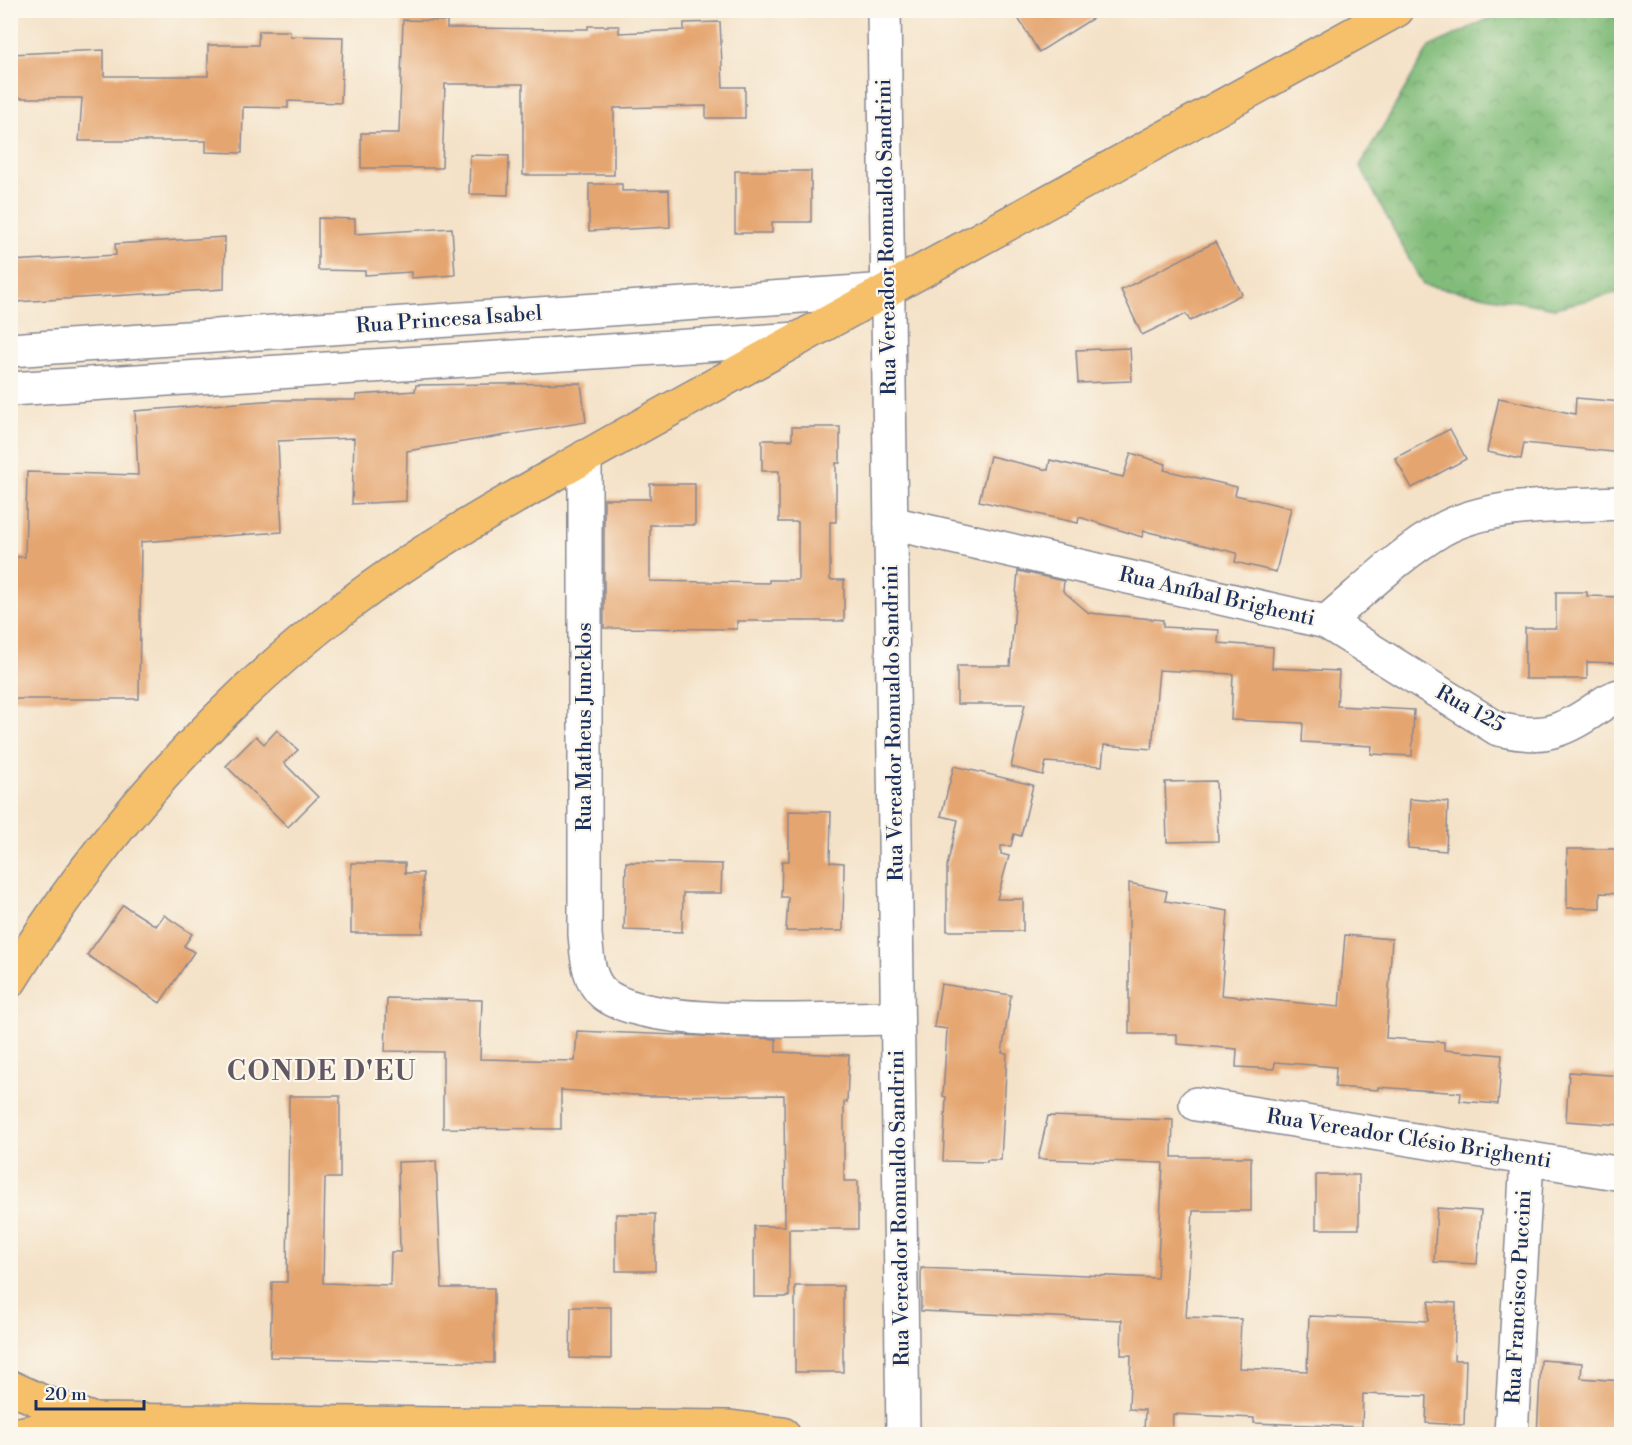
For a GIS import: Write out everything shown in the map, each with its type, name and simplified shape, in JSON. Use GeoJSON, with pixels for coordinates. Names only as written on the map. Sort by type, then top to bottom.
{"type":"FeatureCollection","features":[{"type":"Feature","properties":{"kind":"main road"},"geometry":{"type":"LineString","coordinates":[[10,981],[68,895],[152,788],[208,727],[279,660],[348,605],[413,559],[585,457],[1397,10]]}},
{"type":"Feature","properties":{"kind":"main road"},"geometry":{"type":"LineString","coordinates":[[10,1387],[93,1420]]}},
{"type":"Feature","properties":{"kind":"main road"},"geometry":{"type":"LineString","coordinates":[[19,1434],[93,1420],[730,1427],[783,1434]]}},
{"type":"Feature","properties":{"kind":"street","name":"Rua Vereador Romualdo Sandrini"},"geometry":{"type":"LineString","coordinates":[[884,10],[903,1434]]}},
{"type":"Feature","properties":{"kind":"street","name":"Rua Princesa Isabel"},"geometry":{"type":"LineString","coordinates":[[10,350],[888,290]]}},
{"type":"Feature","properties":{"kind":"street","name":"Rua Princesa Isabel"},"geometry":{"type":"LineString","coordinates":[[10,389],[798,339]]}},
{"type":"Feature","properties":{"kind":"street","name":"Rua Matheus Juncklos"},"geometry":{"type":"LineString","coordinates":[[585,457],[585,934],[589,969],[603,993],[629,1007],[671,1016],[715,1019],[897,1018]]}},
{"type":"Feature","properties":{"kind":"street","name":"Rua Aníbal Brighenti"},"geometry":{"type":"LineString","coordinates":[[891,523],[1326,622],[1410,551],[1443,529],[1480,516],[1519,508],[1622,503]]}},
{"type":"Feature","properties":{"kind":"street","name":"Rua 125"},"geometry":{"type":"LineString","coordinates":[[1326,622],[1498,729],[1521,735],[1545,735],[1570,726],[1613,697],[1622,695]]}},
{"type":"Feature","properties":{"kind":"street","name":"Rua Vereador Clésio Brighenti"},"geometry":{"type":"LineString","coordinates":[[1196,1104],[1622,1174]]}},
{"type":"Feature","properties":{"kind":"street","name":"Rua Francisco Puccini"},"geometry":{"type":"LineString","coordinates":[[1511,1434],[1527,1159]]}},
{"type":"Feature","properties":{"kind":"green space"},"geometry":{"type":"Polygon","coordinates":[[[1505,11],[1621,11],[1621,292],[1555,308],[1423,285],[1360,166],[1429,47],[1505,11]]]}},
{"type":"Feature","properties":{"kind":"building"},"geometry":{"type":"Polygon","coordinates":[[[1013,10],[1106,10],[1039,52],[1013,10]]]}},
{"type":"Feature","properties":{"kind":"building"},"geometry":{"type":"Polygon","coordinates":[[[403,20],[447,21],[447,28],[588,29],[588,26],[619,26],[619,33],[684,30],[684,23],[720,22],[723,87],[745,87],[745,118],[706,118],[706,106],[614,108],[614,175],[523,175],[523,84],[445,84],[442,168],[361,168],[361,133],[399,133],[403,20]]]}},
{"type":"Feature","properties":{"kind":"building"},"geometry":{"type":"Polygon","coordinates":[[[259,31],[290,31],[290,36],[343,37],[341,103],[288,101],[288,108],[243,107],[242,153],[206,152],[206,141],[79,141],[82,98],[10,98],[10,54],[104,50],[104,76],[208,76],[208,45],[258,45],[259,31]]]}},
{"type":"Feature","properties":{"kind":"building"},"geometry":{"type":"Polygon","coordinates":[[[470,155],[509,156],[508,195],[469,194],[470,155]]]}},
{"type":"Feature","properties":{"kind":"building"},"geometry":{"type":"Polygon","coordinates":[[[735,171],[811,171],[811,222],[772,222],[772,233],[735,233],[735,171]]]}},
{"type":"Feature","properties":{"kind":"building"},"geometry":{"type":"Polygon","coordinates":[[[589,184],[622,184],[622,191],[669,190],[670,227],[589,231],[589,184]]]}},
{"type":"Feature","properties":{"kind":"building"},"geometry":{"type":"Polygon","coordinates":[[[318,218],[355,219],[355,234],[452,228],[455,275],[411,278],[411,272],[365,275],[365,271],[318,270],[318,218]]]}},
{"type":"Feature","properties":{"kind":"building"},"geometry":{"type":"Polygon","coordinates":[[[225,237],[224,289],[16,302],[15,288],[10,289],[10,261],[116,255],[115,244],[225,237]]]}},
{"type":"Feature","properties":{"kind":"building"},"geometry":{"type":"Polygon","coordinates":[[[1215,242],[1242,294],[1190,321],[1186,314],[1142,335],[1121,290],[1215,242]]]}},
{"type":"Feature","properties":{"kind":"building"},"geometry":{"type":"Polygon","coordinates":[[[1130,348],[1132,381],[1078,383],[1076,350],[1130,348]]]}},
{"type":"Feature","properties":{"kind":"building"},"geometry":{"type":"Polygon","coordinates":[[[581,383],[586,422],[407,451],[406,501],[352,504],[354,438],[278,441],[282,532],[141,542],[139,699],[10,699],[10,557],[25,557],[27,472],[138,475],[135,411],[277,400],[356,400],[356,395],[415,391],[416,385],[581,383]]]}},
{"type":"Feature","properties":{"kind":"building"},"geometry":{"type":"Polygon","coordinates":[[[1499,398],[1575,414],[1576,398],[1622,402],[1622,453],[1524,443],[1521,459],[1487,452],[1499,398]]]}},
{"type":"Feature","properties":{"kind":"building"},"geometry":{"type":"Polygon","coordinates":[[[792,427],[840,427],[840,463],[836,463],[836,522],[830,522],[830,580],[844,580],[844,621],[737,621],[737,629],[604,628],[604,499],[650,499],[650,484],[695,484],[695,525],[650,525],[650,581],[769,583],[769,580],[798,580],[798,522],[779,522],[779,471],[762,471],[762,440],[792,440],[792,427]]]}},
{"type":"Feature","properties":{"kind":"building"},"geometry":{"type":"Polygon","coordinates":[[[1450,429],[1466,459],[1412,488],[1395,458],[1450,429]]]}},
{"type":"Feature","properties":{"kind":"building"},"geometry":{"type":"Polygon","coordinates":[[[1131,453],[1166,464],[1164,470],[1237,487],[1235,495],[1291,508],[1276,572],[1235,562],[1237,553],[1144,531],[1142,537],[1079,517],[1078,523],[979,501],[990,456],[1048,470],[1050,460],[1123,477],[1131,453]]]}},
{"type":"Feature","properties":{"kind":"building"},"geometry":{"type":"Polygon","coordinates":[[[1018,571],[1064,581],[1063,591],[1089,613],[1163,620],[1163,627],[1219,630],[1218,643],[1273,647],[1272,668],[1339,671],[1337,706],[1414,710],[1412,756],[1371,754],[1372,746],[1302,742],[1303,723],[1231,720],[1233,674],[1159,670],[1152,749],[1104,745],[1102,766],[1046,762],[1043,775],[1011,767],[1025,704],[957,704],[957,666],[1010,666],[1018,571]]]}},
{"type":"Feature","properties":{"kind":"building"},"geometry":{"type":"Polygon","coordinates":[[[1556,592],[1587,592],[1587,596],[1622,597],[1622,663],[1587,662],[1587,679],[1525,679],[1525,628],[1556,628],[1556,592]]]}},
{"type":"Feature","properties":{"kind":"building"},"geometry":{"type":"Polygon","coordinates":[[[277,730],[298,750],[284,763],[318,797],[288,827],[226,766],[256,736],[264,744],[277,730]]]}},
{"type":"Feature","properties":{"kind":"building"},"geometry":{"type":"Polygon","coordinates":[[[954,766],[1033,785],[1021,836],[1014,834],[1011,846],[1001,846],[1001,854],[1009,856],[997,899],[1023,899],[1023,931],[947,931],[947,866],[958,820],[941,816],[954,766]]]}},
{"type":"Feature","properties":{"kind":"building"},"geometry":{"type":"Polygon","coordinates":[[[1216,781],[1218,841],[1167,842],[1165,782],[1216,781]]]}},
{"type":"Feature","properties":{"kind":"building"},"geometry":{"type":"Polygon","coordinates":[[[1410,799],[1448,802],[1446,851],[1408,848],[1410,799]]]}},
{"type":"Feature","properties":{"kind":"building"},"geometry":{"type":"Polygon","coordinates":[[[789,811],[831,812],[830,862],[844,863],[843,931],[786,931],[788,897],[781,897],[782,861],[789,861],[789,811]]]}},
{"type":"Feature","properties":{"kind":"building"},"geometry":{"type":"Polygon","coordinates":[[[1567,849],[1622,849],[1622,894],[1600,893],[1600,908],[1567,908],[1567,849]]]}},
{"type":"Feature","properties":{"kind":"building"},"geometry":{"type":"Polygon","coordinates":[[[626,862],[722,864],[721,893],[683,893],[682,932],[624,930],[626,862]]]}},
{"type":"Feature","properties":{"kind":"building"},"geometry":{"type":"Polygon","coordinates":[[[351,863],[405,863],[405,873],[423,873],[423,933],[351,933],[351,863]]]}},
{"type":"Feature","properties":{"kind":"building"},"geometry":{"type":"Polygon","coordinates":[[[1129,883],[1167,891],[1165,901],[1228,911],[1221,995],[1339,1007],[1345,935],[1392,939],[1386,1038],[1444,1042],[1444,1050],[1502,1055],[1498,1104],[1460,1101],[1461,1093],[1378,1087],[1378,1090],[1335,1087],[1336,1067],[1275,1062],[1274,1069],[1236,1067],[1237,1049],[1177,1044],[1177,1034],[1129,1034],[1129,883]]]}},
{"type":"Feature","properties":{"kind":"building"},"geometry":{"type":"Polygon","coordinates":[[[123,905],[156,926],[164,915],[192,934],[184,946],[194,952],[160,1003],[87,955],[123,905]]]}},
{"type":"Feature","properties":{"kind":"building"},"geometry":{"type":"Polygon","coordinates":[[[941,984],[1011,995],[1002,1053],[1007,1054],[1001,1160],[943,1161],[946,1097],[943,1096],[947,1029],[934,1027],[941,984]]]}},
{"type":"Feature","properties":{"kind":"building"},"geometry":{"type":"Polygon","coordinates":[[[387,998],[482,1000],[480,1059],[575,1061],[577,1031],[776,1039],[776,1052],[849,1055],[847,1102],[844,1102],[844,1181],[858,1181],[858,1229],[789,1229],[789,1297],[754,1297],[754,1226],[785,1226],[784,1095],[650,1096],[561,1090],[561,1129],[443,1128],[443,1052],[385,1051],[387,998]]]}},
{"type":"Feature","properties":{"kind":"building"},"geometry":{"type":"Polygon","coordinates":[[[1569,1072],[1622,1076],[1622,1125],[1566,1121],[1569,1072]]]}},
{"type":"Feature","properties":{"kind":"building"},"geometry":{"type":"Polygon","coordinates":[[[289,1096],[340,1096],[340,1178],[325,1178],[323,1283],[390,1285],[391,1252],[400,1252],[398,1162],[436,1161],[442,1288],[494,1288],[494,1363],[270,1357],[272,1282],[287,1282],[289,1096]]]}},
{"type":"Feature","properties":{"kind":"building"},"geometry":{"type":"Polygon","coordinates":[[[1048,1116],[1173,1120],[1172,1157],[1251,1157],[1251,1211],[1193,1211],[1186,1317],[1241,1319],[1239,1368],[1307,1371],[1309,1316],[1428,1321],[1429,1301],[1456,1303],[1454,1360],[1466,1360],[1464,1425],[1426,1423],[1427,1396],[1363,1394],[1362,1427],[1254,1423],[1254,1418],[1173,1414],[1172,1433],[1144,1432],[1145,1410],[1129,1409],[1131,1355],[1121,1355],[1122,1320],[921,1311],[921,1268],[1157,1278],[1163,1163],[1038,1159],[1048,1116]]]}},
{"type":"Feature","properties":{"kind":"building"},"geometry":{"type":"Polygon","coordinates":[[[1316,1175],[1359,1175],[1359,1229],[1316,1229],[1316,1175]]]}},
{"type":"Feature","properties":{"kind":"building"},"geometry":{"type":"Polygon","coordinates":[[[1437,1208],[1481,1211],[1477,1264],[1434,1262],[1437,1208]]]}},
{"type":"Feature","properties":{"kind":"building"},"geometry":{"type":"Polygon","coordinates":[[[616,1214],[655,1214],[655,1271],[616,1271],[616,1214]]]}},
{"type":"Feature","properties":{"kind":"building"},"geometry":{"type":"Polygon","coordinates":[[[795,1286],[843,1286],[843,1372],[795,1372],[795,1286]]]}},
{"type":"Feature","properties":{"kind":"building"},"geometry":{"type":"Polygon","coordinates":[[[571,1307],[611,1307],[611,1359],[570,1358],[571,1307]]]}},
{"type":"Feature","properties":{"kind":"building"},"geometry":{"type":"Polygon","coordinates":[[[1541,1360],[1582,1363],[1581,1378],[1622,1381],[1622,1434],[1537,1434],[1541,1360]]]}},
{"type":"Feature","properties":{"kind":"district","name":"CONDE D'EU"},"geometry":{"type":"Point","coordinates":[322,1072]}}]}
